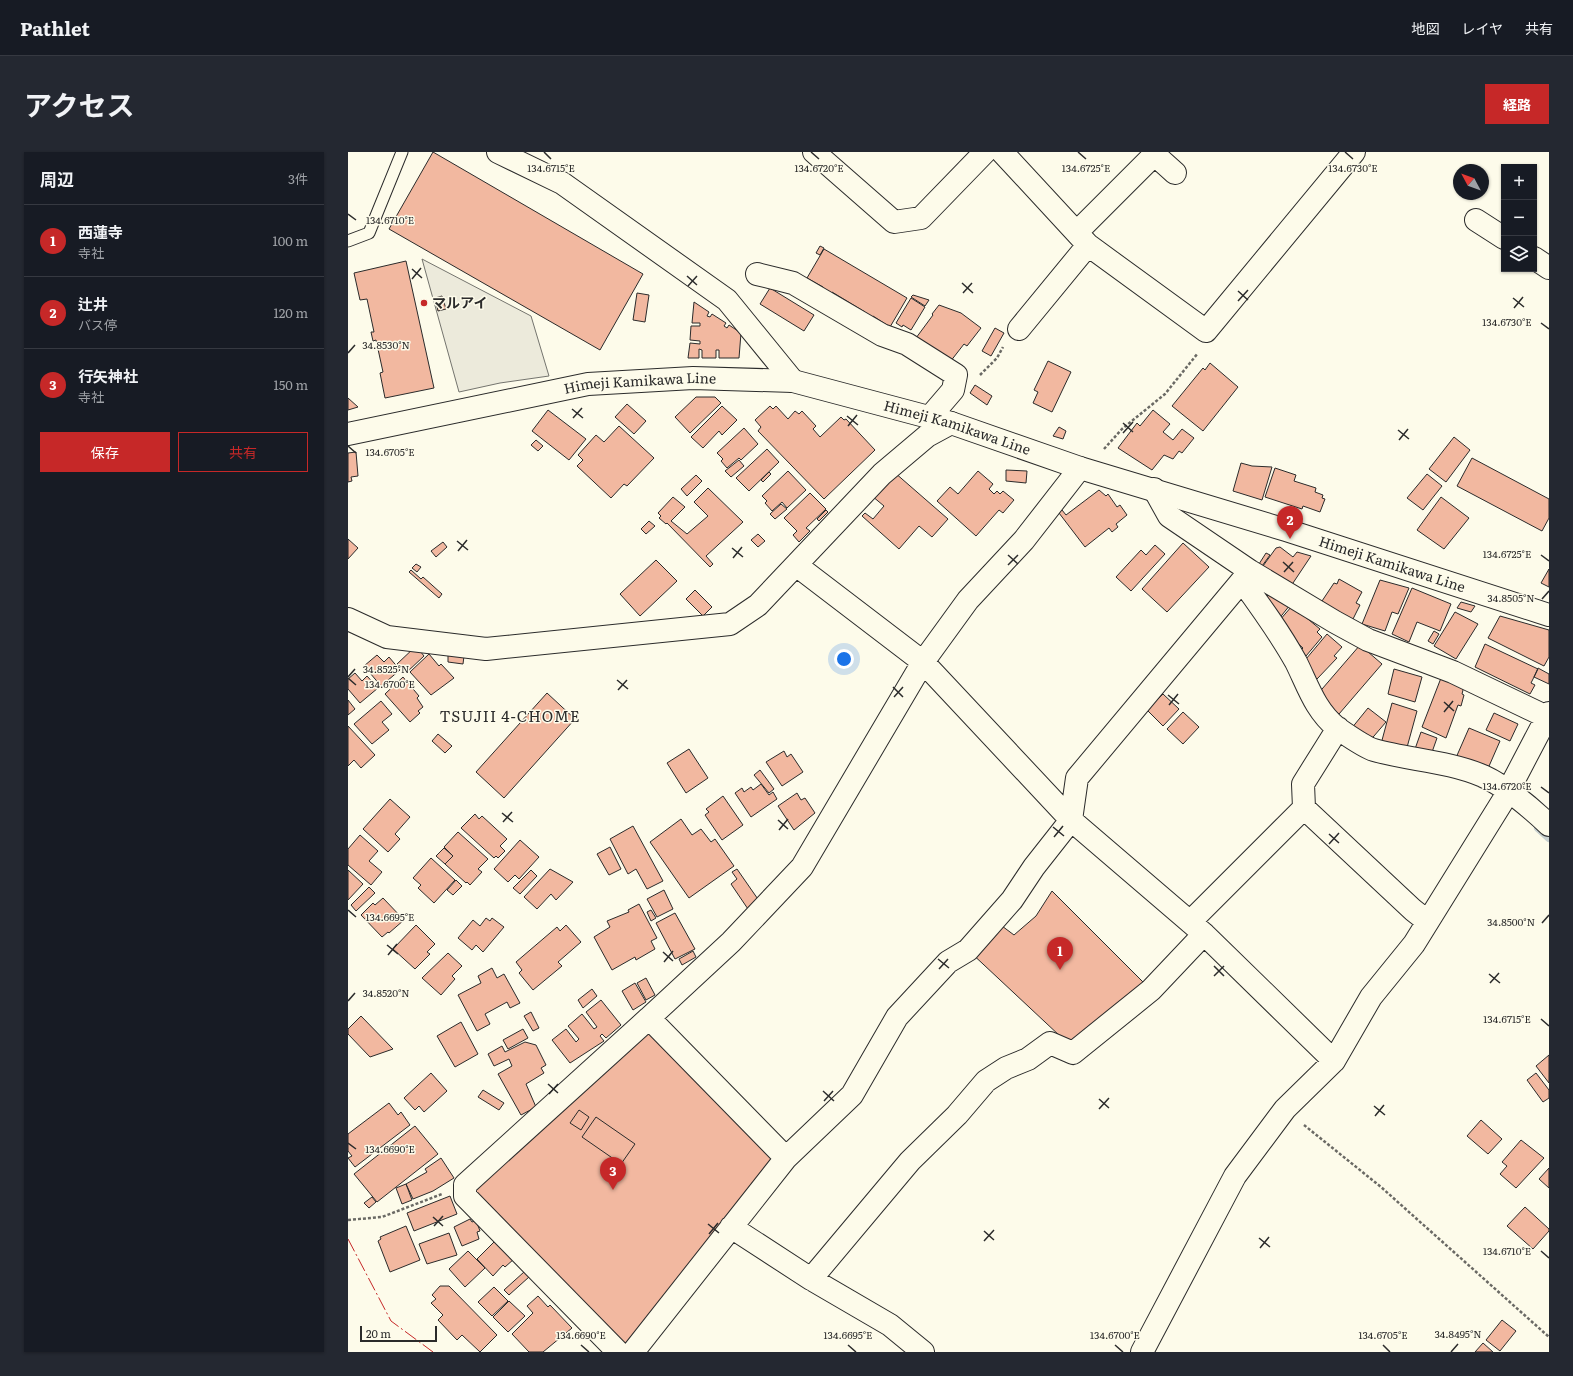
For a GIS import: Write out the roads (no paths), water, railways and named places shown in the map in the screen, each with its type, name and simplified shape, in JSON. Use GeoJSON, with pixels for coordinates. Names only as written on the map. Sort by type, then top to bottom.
{"type":"FeatureCollection","features":[{"type":"Feature","properties":{"kind":"street"},"geometry":{"type":"LineString","coordinates":[[498,152],[562,183],[727,300],[793,381]]}},
{"type":"Feature","properties":{"kind":"street"},"geometry":{"type":"LineString","coordinates":[[814,152],[894,222],[921,218],[985,152]]}},
{"type":"Feature","properties":{"kind":"street"},"geometry":{"type":"LineString","coordinates":[[1002,152],[1083,238],[1206,331],[1354,152]]}},
{"type":"Feature","properties":{"kind":"street"},"geometry":{"type":"LineString","coordinates":[[1019,329],[1083,238],[1155,153],[1175,173]]}},
{"type":"Feature","properties":{"kind":"street"},"geometry":{"type":"LineString","coordinates":[[1476,220],[1501,236]]}},
{"type":"Feature","properties":{"kind":"street"},"geometry":{"type":"LineString","coordinates":[[1537,260],[1549,268]]}},
{"type":"Feature","properties":{"kind":"street"},"geometry":{"type":"LineString","coordinates":[[757,274],[793,283],[882,335],[907,344],[956,375],[953,390],[929,418]]}},
{"type":"Feature","properties":{"kind":"street","name":"Himeji Kamikawa Line"},"geometry":{"type":"LineString","coordinates":[[348,434],[588,384],[693,378],[793,381],[951,423],[1080,468],[1154,489],[1549,615]]}},
{"type":"Feature","properties":{"kind":"street"},"geometry":{"type":"LineString","coordinates":[[348,619],[387,637],[486,648],[730,624],[758,605],[882,474],[927,436],[951,423]]}},
{"type":"Feature","properties":{"kind":"street"},"geometry":{"type":"LineString","coordinates":[[618,1352],[465,1196],[464,1185],[731,942],[802,867],[923,662],[968,600],[1024,540],[1080,468]]}},
{"type":"Feature","properties":{"kind":"street"},"geometry":{"type":"LineString","coordinates":[[1142,1352],[1236,1176],[1285,1109],[1334,1061],[1371,997],[1414,944],[1508,792],[1548,716],[1453,672],[1368,640],[1246,576],[1169,516],[1154,489]]}},
{"type":"Feature","properties":{"kind":"street"},"geometry":{"type":"LineString","coordinates":[[796,565],[923,662],[1071,820],[1197,928],[1334,1061]]}},
{"type":"Feature","properties":{"kind":"street"},"geometry":{"type":"LineString","coordinates":[[1246,576],[1265,613],[1296,662],[1309,692],[1320,710],[1338,728],[1372,750],[1429,760],[1483,776],[1508,792],[1549,825]]}},
{"type":"Feature","properties":{"kind":"street"},"geometry":{"type":"LineString","coordinates":[[634,1352],[786,1158],[852,1095],[897,1017],[948,962],[968,950],[1012,900],[1034,867],[1071,820],[1077,778],[1246,576]]}},
{"type":"Feature","properties":{"kind":"street"},"geometry":{"type":"LineString","coordinates":[[811,1279],[910,1162],[957,1114],[986,1081],[1006,1068],[1028,1059],[1050,1043],[1073,1053],[1151,990],[1197,928],[1304,808],[1303,784],[1338,728]]}},
{"type":"Feature","properties":{"kind":"street"},"geometry":{"type":"LineString","coordinates":[[1304,808],[1413,910],[1427,921]]}},
{"type":"Feature","properties":{"kind":"street"},"geometry":{"type":"LineString","coordinates":[[649,1018],[786,1158]]}},
{"type":"Feature","properties":{"kind":"street"},"geometry":{"type":"LineString","coordinates":[[731,1227],[811,1279],[890,1325],[923,1352]]}},
{"type":"Feature","properties":{"kind":"lane"},"geometry":{"type":"LineString","coordinates":[[348,241],[369,233],[402,152]]}},
{"type":"Feature","properties":{"kind":"waterway"},"geometry":{"type":"LineString","coordinates":[[1538,828],[1549,838]]}},
{"type":"Feature","properties":{"kind":"place","name":"マルアイ"},"geometry":{"type":"Point","coordinates":[424,303]}},
{"type":"Feature","properties":{"kind":"place","name":"辻井"},"geometry":{"type":"Point","coordinates":[1290,539]}},
{"type":"Feature","properties":{"kind":"place","name":"西蓮寺"},"geometry":{"type":"Point","coordinates":[1060,970]}},
{"type":"Feature","properties":{"kind":"place","name":"行矢神社"},"geometry":{"type":"Point","coordinates":[613,1190]}},
{"type":"Feature","properties":{"kind":"district","name":"TSUJII 4-CHOME"},"geometry":{"type":"Point","coordinates":[510,717]}}]}
